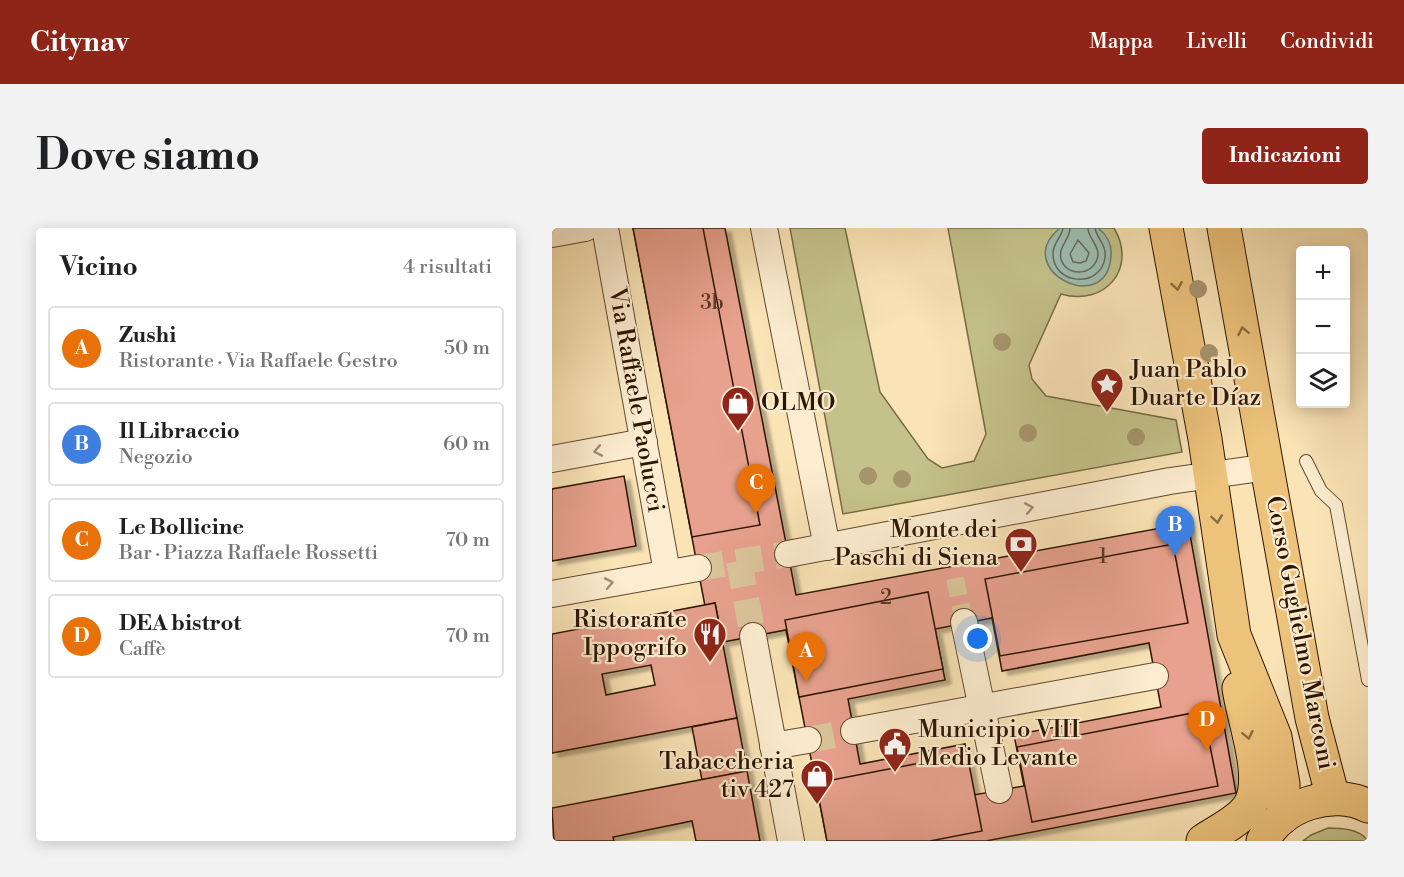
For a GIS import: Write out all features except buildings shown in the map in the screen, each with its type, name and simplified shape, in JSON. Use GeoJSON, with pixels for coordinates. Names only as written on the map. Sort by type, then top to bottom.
{"type":"FeatureCollection","features":[{"type":"Feature","properties":{"kind":"main road","name":"Corso Guglielmo Marconi"},"geometry":{"type":"LineString","coordinates":[[1166,228],[1210,476],[1234,635],[1275,737],[1283,784],[1266,834]]}},
{"type":"Feature","properties":{"kind":"main road","name":"Corso Guglielmo Marconi"},"geometry":{"type":"LineString","coordinates":[[1224,228],[1312,718],[1333,798]]}},
{"type":"Feature","properties":{"kind":"main road"},"geometry":{"type":"LineString","coordinates":[[1203,841],[1236,819],[1251,804],[1255,784],[1234,635]]}},
{"type":"Feature","properties":{"kind":"main road"},"geometry":{"type":"LineString","coordinates":[[1266,834],[1306,803],[1333,798],[1360,802],[1368,806]]}},
{"type":"Feature","properties":{"kind":"street"},"geometry":{"type":"LineString","coordinates":[[552,234],[585,228]]}},
{"type":"Feature","properties":{"kind":"street","name":"Via Raffaele Paolucci"},"geometry":{"type":"LineString","coordinates":[[605,228],[667,572]]}},
{"type":"Feature","properties":{"kind":"street"},"geometry":{"type":"LineString","coordinates":[[764,228],[827,547]]}},
{"type":"Feature","properties":{"kind":"street"},"geometry":{"type":"LineString","coordinates":[[552,459],[644,442]]}},
{"type":"Feature","properties":{"kind":"street","name":"Corso Guglielmo Marconi"},"geometry":{"type":"LineString","coordinates":[[1210,476],[1268,467]]}},
{"type":"Feature","properties":{"kind":"street"},"geometry":{"type":"LineString","coordinates":[[788,554],[1170,481],[1210,476]]}},
{"type":"Feature","properties":{"kind":"street"},"geometry":{"type":"LineString","coordinates":[[552,594],[698,568]]}},
{"type":"Feature","properties":{"kind":"street"},"geometry":{"type":"LineString","coordinates":[[964,622],[999,790]]}},
{"type":"Feature","properties":{"kind":"street"},"geometry":{"type":"LineString","coordinates":[[753,636],[791,841]]}},
{"type":"Feature","properties":{"kind":"street"},"geometry":{"type":"LineString","coordinates":[[854,731],[1155,676]]}},
{"type":"Feature","properties":{"kind":"street"},"geometry":{"type":"LineString","coordinates":[[774,746],[808,740]]}},
{"type":"Feature","properties":{"kind":"lane"},"geometry":{"type":"LineString","coordinates":[[1306,461],[1321,491],[1336,505],[1368,680]]}},
{"type":"Feature","properties":{"kind":"shaded area"},"geometry":{"type":"Polygon","coordinates":[[[790,228],[845,228],[880,392],[928,459],[942,468],[974,461],[986,434],[948,228],[1114,228],[1122,257],[1119,270],[1113,281],[1091,295],[1077,297],[1061,294],[1029,365],[1032,379],[1046,396],[1176,420],[1182,452],[843,514],[790,228]]]}},
{"type":"Feature","properties":{"kind":"shaded area"},"geometry":{"type":"Polygon","coordinates":[[[1328,828],[1356,832],[1368,841],[1303,841],[1328,828]]]}},
{"type":"Feature","properties":{"kind":"water"},"geometry":{"type":"Polygon","coordinates":[[[1060,228],[1098,228],[1104,234],[1111,248],[1106,275],[1094,284],[1080,286],[1065,281],[1053,271],[1046,259],[1047,244],[1060,228]]]}},
{"type":"Feature","properties":{"kind":"tunnel"},"geometry":{"type":"LineString","coordinates":[[698,568],[788,554]]}},
{"type":"Feature","properties":{"kind":"tunnel"},"geometry":{"type":"LineString","coordinates":[[739,561],[753,636]]}},
{"type":"Feature","properties":{"kind":"tunnel"},"geometry":{"type":"LineString","coordinates":[[955,578],[964,622]]}},
{"type":"Feature","properties":{"kind":"tunnel"},"geometry":{"type":"LineString","coordinates":[[808,740],[854,731]]}},
{"type":"Feature","properties":{"kind":"place","name":"Juan Pablo Duarte Díaz"},"geometry":{"type":"Point","coordinates":[1107,413]}},
{"type":"Feature","properties":{"kind":"place","name":"OLMO"},"geometry":{"type":"Point","coordinates":[738,432]}},
{"type":"Feature","properties":{"kind":"place","name":"Le Bollicine"},"geometry":{"type":"Point","coordinates":[756,514]}},
{"type":"Feature","properties":{"kind":"place","name":"Il Libraccio"},"geometry":{"type":"Point","coordinates":[1175,556]}},
{"type":"Feature","properties":{"kind":"place","name":"Monte dei Paschi di Siena"},"geometry":{"type":"Point","coordinates":[1021,573]}},
{"type":"Feature","properties":{"kind":"place","name":"Ristorante Ippogrifo"},"geometry":{"type":"Point","coordinates":[710,663]}},
{"type":"Feature","properties":{"kind":"place","name":"Zushi"},"geometry":{"type":"Point","coordinates":[806,682]}},
{"type":"Feature","properties":{"kind":"place","name":"DEA bistrot"},"geometry":{"type":"Point","coordinates":[1207,751]}},
{"type":"Feature","properties":{"kind":"place","name":"Municipio VIII Medio Levante"},"geometry":{"type":"Point","coordinates":[895,773]}},
{"type":"Feature","properties":{"kind":"place","name":"Tabaccheria tiv 427"},"geometry":{"type":"Point","coordinates":[817,805]}}]}
